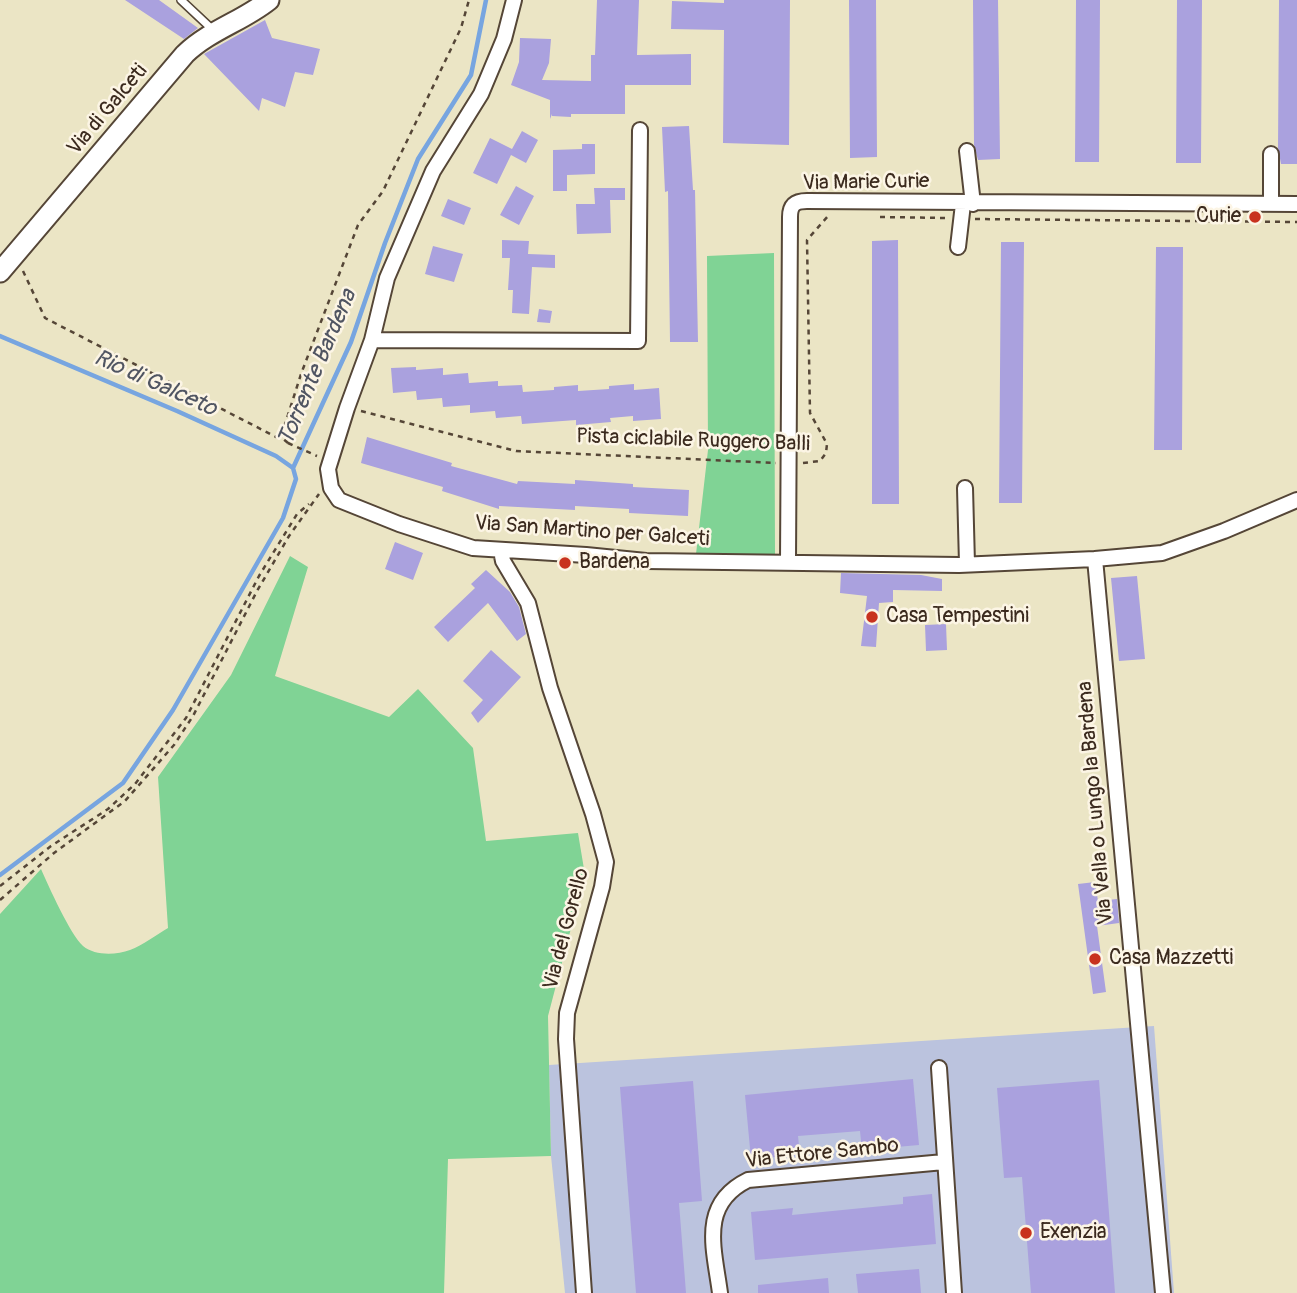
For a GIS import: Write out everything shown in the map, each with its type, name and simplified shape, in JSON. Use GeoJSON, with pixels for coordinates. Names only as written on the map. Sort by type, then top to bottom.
{"type":"FeatureCollection","features":[{"type":"Feature","properties":{"kind":"street","name":"Via di Galceti"},"geometry":{"type":"LineString","coordinates":[[5,266],[185,54],[214,31],[257,10],[269,0]]}},
{"type":"Feature","properties":{"kind":"street","name":"Via San Martino per Galceti"},"geometry":{"type":"LineString","coordinates":[[514,0],[504,39],[481,94],[433,171],[387,278],[372,340],[328,469],[331,488],[339,500],[399,524],[473,548],[501,551],[646,561],[967,564],[1095,559],[1162,553],[1224,531],[1297,500]]}},
{"type":"Feature","properties":{"kind":"street"},"geometry":{"type":"LineString","coordinates":[[372,340],[638,341],[640,130]]}},
{"type":"Feature","properties":{"kind":"street"},"geometry":{"type":"LineString","coordinates":[[958,247],[966,209],[967,151]]}},
{"type":"Feature","properties":{"kind":"street"},"geometry":{"type":"LineString","coordinates":[[1270,154],[1271,204]]}},
{"type":"Feature","properties":{"kind":"street","name":"Via Marie Curie"},"geometry":{"type":"LineString","coordinates":[[788,561],[792,205],[807,201],[966,209],[1297,204]]}},
{"type":"Feature","properties":{"kind":"street"},"geometry":{"type":"LineString","coordinates":[[965,488],[967,564]]}},
{"type":"Feature","properties":{"kind":"street","name":"Via del Gorello"},"geometry":{"type":"LineString","coordinates":[[501,551],[503,561],[528,603],[550,688],[593,814],[606,862],[602,887],[567,1013],[566,1039],[584,1293]]}},
{"type":"Feature","properties":{"kind":"street","name":"Via Vella o Lungo la Bardena"},"geometry":{"type":"LineString","coordinates":[[1095,559],[1163,1293]]}},
{"type":"Feature","properties":{"kind":"street"},"geometry":{"type":"LineString","coordinates":[[939,1069],[954,1293]]}},
{"type":"Feature","properties":{"kind":"street","name":"Via Ettore Sambo"},"geometry":{"type":"LineString","coordinates":[[720,1293],[713,1242],[716,1210],[722,1199],[735,1186],[748,1180],[944,1163]]}},
{"type":"Feature","properties":{"kind":"lane"},"geometry":{"type":"LineString","coordinates":[[181,0],[214,31]]}},
{"type":"Feature","properties":{"kind":"path"},"geometry":{"type":"LineString","coordinates":[[288,443],[281,438],[297,387],[358,225],[383,191],[461,28],[469,0]]}},
{"type":"Feature","properties":{"kind":"path"},"geometry":{"type":"LineString","coordinates":[[868,217],[966,209],[1297,222]]}},
{"type":"Feature","properties":{"kind":"path","name":"Pista ciclabile Ruggero Balli"},"geometry":{"type":"LineString","coordinates":[[347,408],[516,451],[789,464],[820,461],[826,453],[827,444],[810,413],[807,240],[827,216]]}},
{"type":"Feature","properties":{"kind":"path"},"geometry":{"type":"LineString","coordinates":[[5,266],[20,266],[45,318],[322,458]]}},
{"type":"Feature","properties":{"kind":"path"},"geometry":{"type":"LineString","coordinates":[[0,886],[51,846],[108,809],[135,784],[186,718],[259,576],[297,514],[321,492]]}},
{"type":"Feature","properties":{"kind":"path"},"geometry":{"type":"LineString","coordinates":[[0,900],[54,853],[125,802],[174,746],[193,716],[257,591],[310,504]]}},
{"type":"Feature","properties":{"kind":"shaded area"},"geometry":{"type":"Polygon","coordinates":[[[1154,1026],[1174,1293],[565,1293],[551,1156],[549,1065],[1154,1026]]]}},
{"type":"Feature","properties":{"kind":"green space"},"geometry":{"type":"Polygon","coordinates":[[[774,253],[775,555],[696,554],[708,450],[707,256],[774,253]]]}},
{"type":"Feature","properties":{"kind":"green space"},"geometry":{"type":"Polygon","coordinates":[[[290,556],[308,567],[275,676],[389,717],[418,689],[473,748],[486,841],[578,833],[585,875],[548,1016],[551,1156],[448,1159],[444,1293],[0,1293],[0,914],[41,869],[72,931],[83,946],[93,952],[124,952],[168,928],[158,777],[231,675],[290,556]]]}},
{"type":"Feature","properties":{"kind":"building"},"geometry":{"type":"Polygon","coordinates":[[[125,0],[159,0],[198,28],[184,39],[125,0]]]}},
{"type":"Feature","properties":{"kind":"building"},"geometry":{"type":"Polygon","coordinates":[[[597,0],[639,0],[637,55],[691,54],[691,85],[625,85],[625,114],[571,114],[571,117],[552,114],[550,119],[550,100],[511,85],[519,62],[520,38],[551,39],[549,63],[542,80],[591,81],[597,0]]]}},
{"type":"Feature","properties":{"kind":"building"},"geometry":{"type":"Polygon","coordinates":[[[724,0],[790,0],[789,145],[723,143],[724,30],[671,29],[672,1],[724,3],[724,0]]]}},
{"type":"Feature","properties":{"kind":"building"},"geometry":{"type":"Polygon","coordinates":[[[849,0],[876,0],[877,157],[850,158],[849,0]]]}},
{"type":"Feature","properties":{"kind":"building"},"geometry":{"type":"Polygon","coordinates":[[[973,0],[998,0],[1000,159],[978,160],[974,145],[973,0]]]}},
{"type":"Feature","properties":{"kind":"building"},"geometry":{"type":"Polygon","coordinates":[[[1076,0],[1100,0],[1099,162],[1075,162],[1076,0]]]}},
{"type":"Feature","properties":{"kind":"building"},"geometry":{"type":"Polygon","coordinates":[[[1177,0],[1202,0],[1201,163],[1176,163],[1177,0]]]}},
{"type":"Feature","properties":{"kind":"building"},"geometry":{"type":"Polygon","coordinates":[[[1279,0],[1297,0],[1297,164],[1281,164],[1278,148],[1279,0]]]}},
{"type":"Feature","properties":{"kind":"building"},"geometry":{"type":"Polygon","coordinates":[[[265,20],[272,38],[320,49],[313,75],[295,72],[285,107],[262,98],[259,111],[204,54],[265,20]]]}},
{"type":"Feature","properties":{"kind":"building"},"geometry":{"type":"Polygon","coordinates":[[[689,126],[695,190],[698,342],[670,342],[668,191],[665,192],[662,127],[689,126]]]}},
{"type":"Feature","properties":{"kind":"building"},"geometry":{"type":"Polygon","coordinates":[[[522,131],[538,140],[526,163],[511,155],[497,184],[473,173],[490,138],[512,149],[522,131]]]}},
{"type":"Feature","properties":{"kind":"building"},"geometry":{"type":"Polygon","coordinates":[[[582,144],[595,144],[595,174],[567,175],[567,191],[553,191],[553,150],[582,149],[582,144]]]}},
{"type":"Feature","properties":{"kind":"building"},"geometry":{"type":"Polygon","coordinates":[[[516,186],[534,196],[519,225],[500,215],[516,186]]]}},
{"type":"Feature","properties":{"kind":"building"},"geometry":{"type":"Polygon","coordinates":[[[594,188],[625,188],[625,200],[610,200],[611,233],[577,234],[576,204],[595,204],[594,188]]]}},
{"type":"Feature","properties":{"kind":"building"},"geometry":{"type":"Polygon","coordinates":[[[448,199],[471,208],[464,225],[441,216],[448,199]]]}},
{"type":"Feature","properties":{"kind":"building"},"geometry":{"type":"Polygon","coordinates":[[[502,240],[529,241],[528,254],[555,255],[555,268],[532,267],[529,314],[512,313],[513,290],[508,290],[510,258],[502,258],[502,240]]]}},
{"type":"Feature","properties":{"kind":"building"},"geometry":{"type":"Polygon","coordinates":[[[898,240],[899,504],[872,504],[872,241],[898,240]]]}},
{"type":"Feature","properties":{"kind":"building"},"geometry":{"type":"Polygon","coordinates":[[[1001,242],[1024,242],[1022,503],[999,503],[1001,242]]]}},
{"type":"Feature","properties":{"kind":"building"},"geometry":{"type":"Polygon","coordinates":[[[433,246],[463,254],[454,282],[425,274],[433,246]]]}},
{"type":"Feature","properties":{"kind":"building"},"geometry":{"type":"Polygon","coordinates":[[[1156,247],[1183,247],[1182,450],[1154,450],[1156,247]]]}},
{"type":"Feature","properties":{"kind":"building"},"geometry":{"type":"Polygon","coordinates":[[[539,309],[552,311],[550,323],[537,322],[539,309]]]}},
{"type":"Feature","properties":{"kind":"building"},"geometry":{"type":"Polygon","coordinates":[[[416,367],[416,370],[443,368],[443,375],[468,373],[469,383],[498,381],[498,386],[522,385],[523,392],[578,385],[578,391],[634,384],[634,390],[659,388],[661,419],[633,421],[633,416],[610,418],[611,422],[576,425],[576,420],[522,424],[521,416],[496,418],[495,411],[470,413],[470,405],[443,407],[442,398],[417,400],[416,391],[393,393],[391,368],[416,367]]]}},
{"type":"Feature","properties":{"kind":"building"},"geometry":{"type":"Polygon","coordinates":[[[367,437],[452,463],[451,466],[517,484],[518,481],[575,484],[575,480],[689,490],[688,516],[629,513],[629,509],[575,506],[575,510],[499,506],[499,509],[442,491],[443,487],[361,463],[367,437]]]}},
{"type":"Feature","properties":{"kind":"building"},"geometry":{"type":"Polygon","coordinates":[[[395,542],[423,553],[413,580],[385,569],[395,542]]]}},
{"type":"Feature","properties":{"kind":"building"},"geometry":{"type":"Polygon","coordinates":[[[486,570],[510,592],[519,607],[526,634],[517,641],[488,603],[448,642],[434,627],[475,588],[471,584],[486,570]]]}},
{"type":"Feature","properties":{"kind":"building","name":"Casa Tempestini"},"geometry":{"type":"Polygon","coordinates":[[[841,573],[921,575],[942,579],[942,591],[893,590],[893,602],[879,603],[876,647],[861,646],[867,596],[840,593],[841,573]]]}},
{"type":"Feature","properties":{"kind":"building"},"geometry":{"type":"Polygon","coordinates":[[[1137,576],[1145,659],[1119,661],[1111,578],[1137,576]]]}},
{"type":"Feature","properties":{"kind":"building"},"geometry":{"type":"Polygon","coordinates":[[[946,624],[947,650],[926,651],[925,625],[946,624]]]}},
{"type":"Feature","properties":{"kind":"building"},"geometry":{"type":"Polygon","coordinates":[[[491,650],[521,677],[478,723],[471,713],[483,700],[463,681],[491,650]]]}},
{"type":"Feature","properties":{"kind":"building","name":"Casa Mazzetti"},"geometry":{"type":"Polygon","coordinates":[[[1095,882],[1098,901],[1117,899],[1119,923],[1097,926],[1106,992],[1093,994],[1078,884],[1095,882]]]}},
{"type":"Feature","properties":{"kind":"building"},"geometry":{"type":"Polygon","coordinates":[[[913,1079],[919,1145],[862,1150],[860,1131],[798,1136],[800,1155],[751,1159],[745,1095],[913,1079]]]}},
{"type":"Feature","properties":{"kind":"building"},"geometry":{"type":"Polygon","coordinates":[[[1099,1080],[1115,1293],[1031,1293],[1022,1177],[1004,1178],[997,1088],[1099,1080]]]}},
{"type":"Feature","properties":{"kind":"building"},"geometry":{"type":"Polygon","coordinates":[[[693,1081],[702,1201],[679,1203],[686,1293],[636,1293],[620,1087],[693,1081]]]}},
{"type":"Feature","properties":{"kind":"building"},"geometry":{"type":"Polygon","coordinates":[[[932,1194],[936,1244],[755,1260],[751,1212],[793,1208],[792,1215],[903,1204],[903,1197],[932,1194]]]}},
{"type":"Feature","properties":{"kind":"building"},"geometry":{"type":"Polygon","coordinates":[[[919,1269],[921,1293],[858,1293],[856,1274],[919,1269]]]}},
{"type":"Feature","properties":{"kind":"building"},"geometry":{"type":"Polygon","coordinates":[[[828,1278],[829,1293],[758,1293],[758,1285],[828,1278]]]}},
{"type":"Feature","properties":{"kind":"waterway","name":"Torrente Bardena"},"geometry":{"type":"LineString","coordinates":[[0,875],[123,783],[173,710],[283,518],[296,479],[293,468],[351,342],[385,243],[418,159],[471,75],[486,0]]}},
{"type":"Feature","properties":{"kind":"waterway","name":"Rio di Galceto"},"geometry":{"type":"LineString","coordinates":[[0,336],[177,411],[276,456],[293,468]]}},
{"type":"Feature","properties":{"kind":"place","name":"Curie"},"geometry":{"type":"Point","coordinates":[1255,217]}},
{"type":"Feature","properties":{"kind":"place","name":"Bardena"},"geometry":{"type":"Point","coordinates":[565,563]}},
{"type":"Feature","properties":{"kind":"place","name":"Casa Tempestini"},"geometry":{"type":"Point","coordinates":[872,617]}},
{"type":"Feature","properties":{"kind":"place","name":"Casa Mazzetti"},"geometry":{"type":"Point","coordinates":[1095,959]}},
{"type":"Feature","properties":{"kind":"place","name":"Exenzia"},"geometry":{"type":"Point","coordinates":[1026,1233]}}]}
